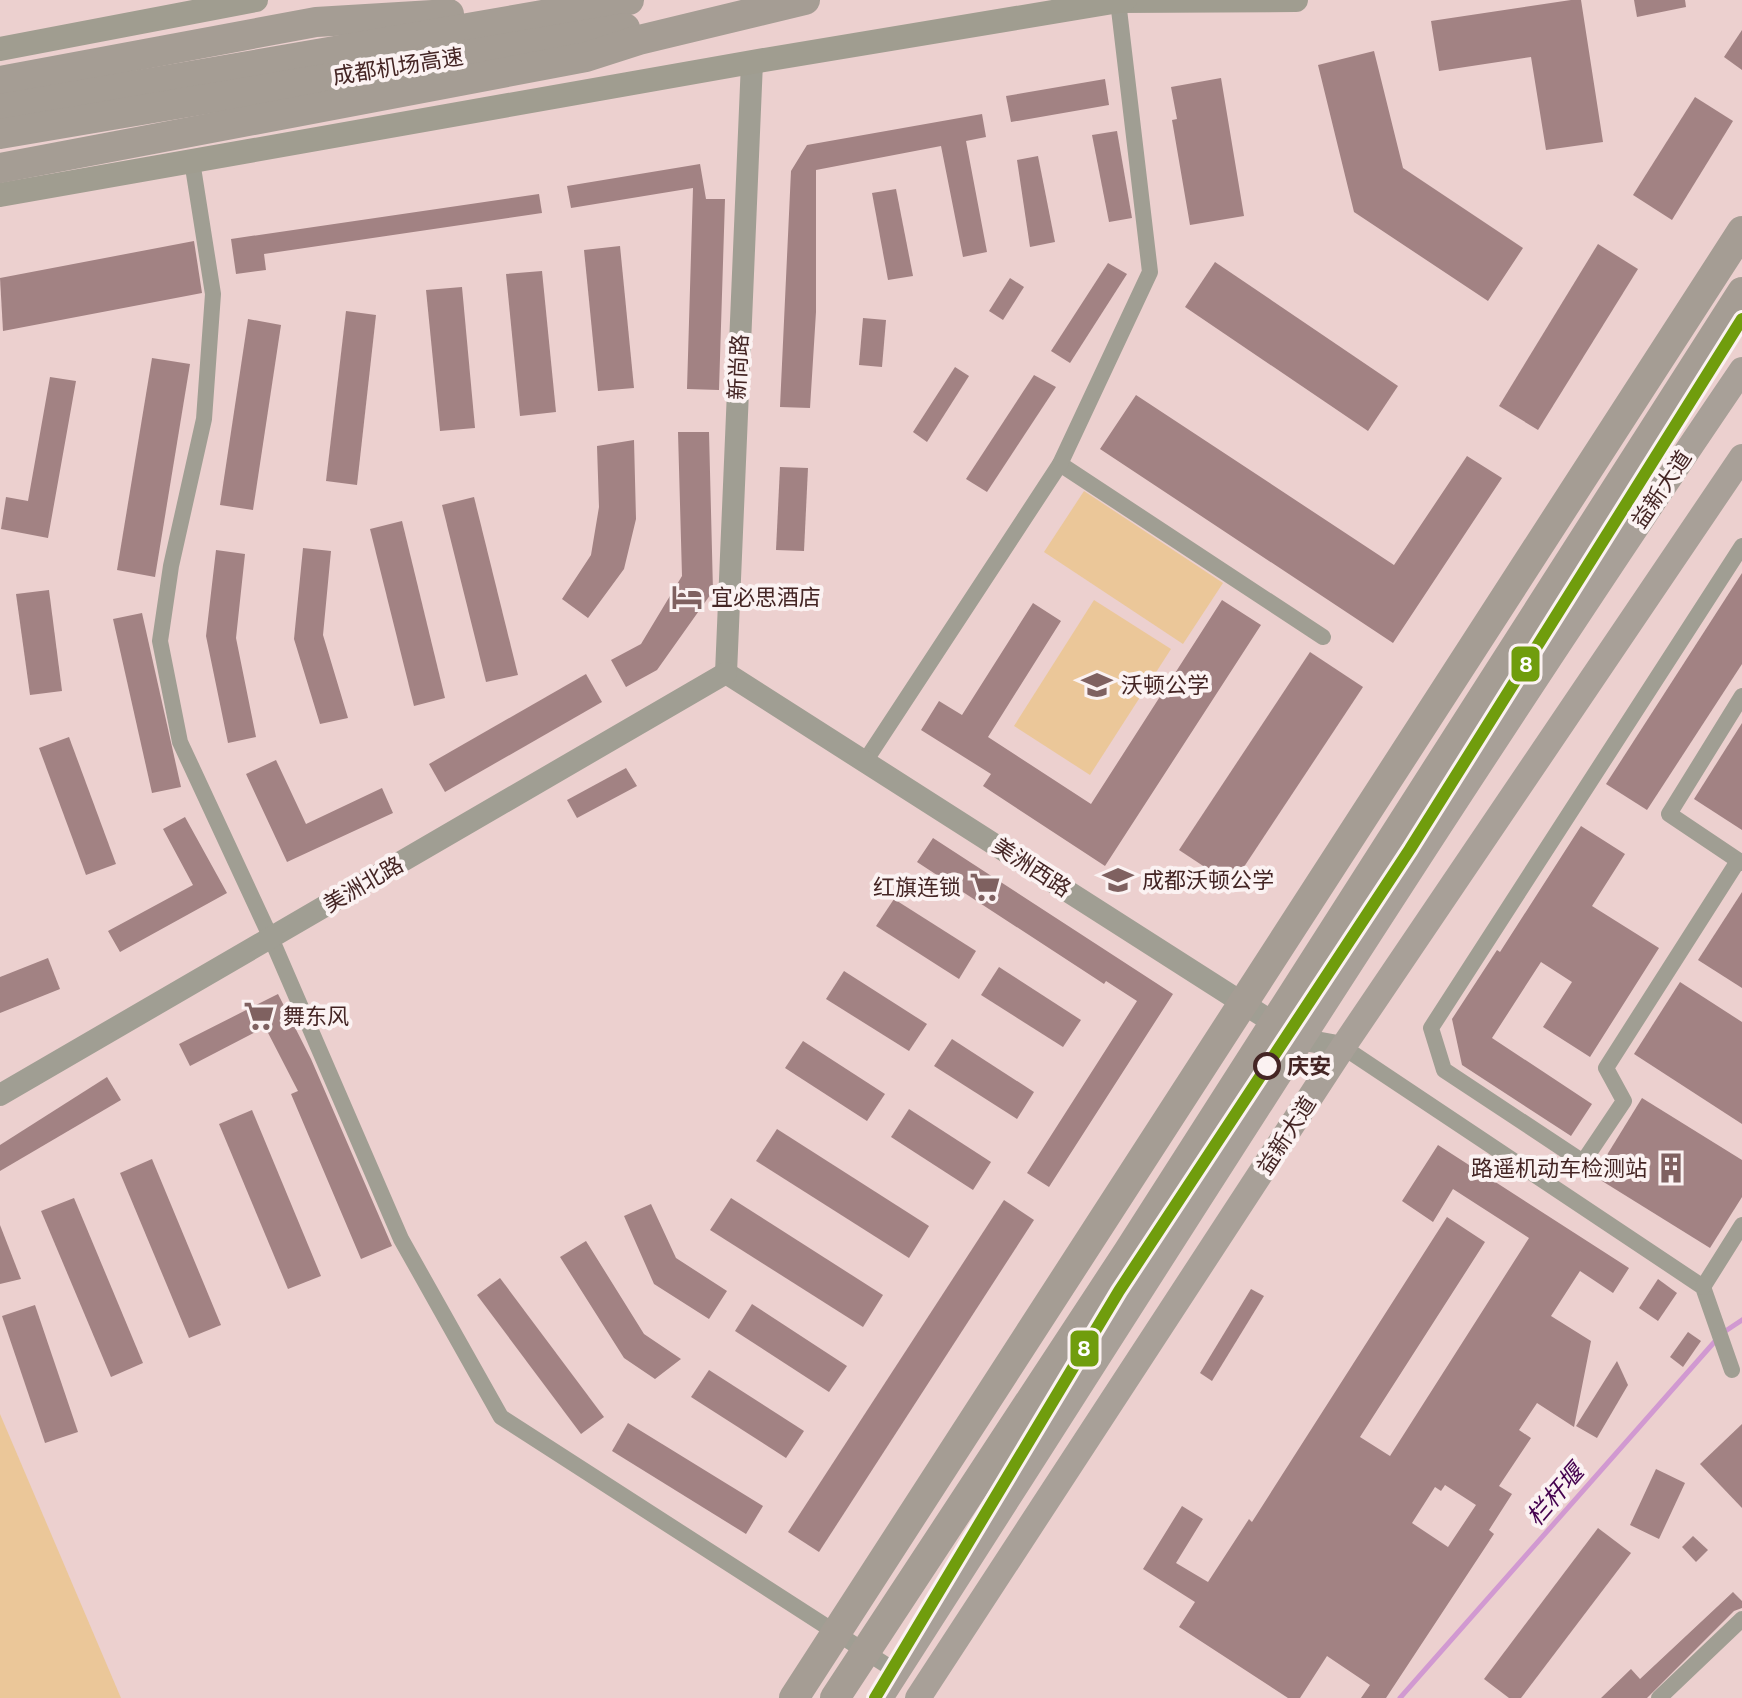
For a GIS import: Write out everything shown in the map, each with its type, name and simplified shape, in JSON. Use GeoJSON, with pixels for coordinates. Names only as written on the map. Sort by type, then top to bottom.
{"type":"FeatureCollection","features":[{"type":"Feature","properties":{"kind":"highway","name":"成都机场高速"},"geometry":{"type":"LineString","coordinates":[[0,134],[797,0]]}},
{"type":"Feature","properties":{"kind":"highway"},"geometry":{"type":"LineString","coordinates":[[0,168],[586,57],[639,40],[805,0]]}},
{"type":"Feature","properties":{"kind":"highway","name":"成都机场高速"},"geometry":{"type":"LineString","coordinates":[[0,109],[622,1]]}},
{"type":"Feature","properties":{"kind":"highway"},"geometry":{"type":"LineString","coordinates":[[0,81],[316,22],[622,1]]}},
{"type":"Feature","properties":{"kind":"highway"},"geometry":{"type":"LineString","coordinates":[[794,1698],[1742,231]]}},
{"type":"Feature","properties":{"kind":"highway"},"geometry":{"type":"LineString","coordinates":[[835,1698],[1128,1252],[1742,292]]}},
{"type":"Feature","properties":{"kind":"main road"},"geometry":{"type":"LineString","coordinates":[[0,49],[256,0]]}},
{"type":"Feature","properties":{"kind":"main road"},"geometry":{"type":"LineString","coordinates":[[0,195],[752,62],[1121,1],[1296,0]]}},
{"type":"Feature","properties":{"kind":"main road","name":"益新大道"},"geometry":{"type":"LineString","coordinates":[[880,1698],[1299,1039],[1564,632],[1742,370]]}},
{"type":"Feature","properties":{"kind":"main road","name":"益新大道"},"geometry":{"type":"LineString","coordinates":[[918,1698],[1343,1047],[1742,457]]}},
{"type":"Feature","properties":{"kind":"street"},"geometry":{"type":"LineString","coordinates":[[866,760],[1060,464],[1150,272],[1121,1]]}},
{"type":"Feature","properties":{"kind":"street","name":"新尚路"},"geometry":{"type":"LineString","coordinates":[[726,673],[752,62]]}},
{"type":"Feature","properties":{"kind":"street"},"geometry":{"type":"LineString","coordinates":[[192,161],[213,294],[204,419],[171,566],[160,641],[180,742],[271,938],[401,1239],[501,1417],[897,1672]]}},
{"type":"Feature","properties":{"kind":"street"},"geometry":{"type":"LineString","coordinates":[[1060,464],[1323,637]]}},
{"type":"Feature","properties":{"kind":"street"},"geometry":{"type":"LineString","coordinates":[[1742,546],[1431,1028],[1444,1070],[1583,1162],[1624,1101],[1606,1068],[1740,862],[1669,814],[1742,696]]}},
{"type":"Feature","properties":{"kind":"street","name":"美洲西路"},"geometry":{"type":"LineString","coordinates":[[726,673],[1299,1039],[1343,1047]]}},
{"type":"Feature","properties":{"kind":"street","name":"美洲北路"},"geometry":{"type":"LineString","coordinates":[[0,1095],[726,673]]}},
{"type":"Feature","properties":{"kind":"street"},"geometry":{"type":"LineString","coordinates":[[1343,1047],[1703,1287],[1732,1370]]}},
{"type":"Feature","properties":{"kind":"street"},"geometry":{"type":"LineString","coordinates":[[1703,1287],[1742,1225]]}},
{"type":"Feature","properties":{"kind":"street"},"geometry":{"type":"LineString","coordinates":[[1659,1698],[1742,1619]]}},
{"type":"Feature","properties":{"kind":"shaded area"},"geometry":{"type":"Polygon","coordinates":[[[1084,491],[1223,583],[1183,644],[1044,552],[1084,491]]]}},
{"type":"Feature","properties":{"kind":"shaded area"},"geometry":{"type":"Polygon","coordinates":[[[1094,600],[1171,649],[1090,775],[1014,726],[1094,600]]]}},
{"type":"Feature","properties":{"kind":"shaded area"},"geometry":{"type":"Polygon","coordinates":[[[0,1414],[121,1698],[0,1698],[0,1414]]]}},
{"type":"Feature","properties":{"kind":"building"},"geometry":{"type":"Polygon","coordinates":[[[1581,0],[1603,142],[1546,150],[1531,57],[1439,71],[1431,21],[1581,0]]]}},
{"type":"Feature","properties":{"kind":"building"},"geometry":{"type":"Polygon","coordinates":[[[1634,0],[1685,0],[1686,7],[1637,17],[1634,0]]]}},
{"type":"Feature","properties":{"kind":"building"},"geometry":{"type":"Polygon","coordinates":[[[1742,30],[1742,70],[1724,57],[1742,30]]]}},
{"type":"Feature","properties":{"kind":"building"},"geometry":{"type":"Polygon","coordinates":[[[1374,51],[1403,168],[1523,248],[1488,301],[1354,212],[1318,65],[1374,51]]]}},
{"type":"Feature","properties":{"kind":"building"},"geometry":{"type":"Polygon","coordinates":[[[1221,78],[1244,216],[1190,225],[1172,120],[1177,119],[1171,87],[1221,78]]]}},
{"type":"Feature","properties":{"kind":"building"},"geometry":{"type":"Polygon","coordinates":[[[1105,79],[1109,105],[1011,122],[1006,96],[1105,79]]]}},
{"type":"Feature","properties":{"kind":"building"},"geometry":{"type":"Polygon","coordinates":[[[1695,97],[1733,121],[1672,220],[1633,195],[1695,97]]]}},
{"type":"Feature","properties":{"kind":"building"},"geometry":{"type":"Polygon","coordinates":[[[982,114],[986,137],[966,141],[987,252],[963,257],[941,146],[816,170],[816,312],[810,408],[780,407],[791,171],[807,145],[982,114]]]}},
{"type":"Feature","properties":{"kind":"building"},"geometry":{"type":"Polygon","coordinates":[[[1117,131],[1132,218],[1109,222],[1092,135],[1117,131]]]}},
{"type":"Feature","properties":{"kind":"building"},"geometry":{"type":"Polygon","coordinates":[[[1038,156],[1055,242],[1030,247],[1017,160],[1038,156]]]}},
{"type":"Feature","properties":{"kind":"building"},"geometry":{"type":"Polygon","coordinates":[[[700,164],[706,199],[725,199],[719,390],[687,389],[693,188],[571,208],[567,186],[700,164]]]}},
{"type":"Feature","properties":{"kind":"building"},"geometry":{"type":"Polygon","coordinates":[[[896,189],[913,276],[888,280],[872,193],[896,189]]]}},
{"type":"Feature","properties":{"kind":"building"},"geometry":{"type":"Polygon","coordinates":[[[539,194],[542,213],[264,254],[266,270],[236,274],[231,239],[539,194]]]}},
{"type":"Feature","properties":{"kind":"building"},"geometry":{"type":"Polygon","coordinates":[[[194,241],[202,293],[3,331],[0,278],[194,241]]]}},
{"type":"Feature","properties":{"kind":"building"},"geometry":{"type":"Polygon","coordinates":[[[1598,244],[1638,269],[1538,430],[1499,406],[1598,244]]]}},
{"type":"Feature","properties":{"kind":"building"},"geometry":{"type":"Polygon","coordinates":[[[620,246],[634,388],[598,391],[584,250],[620,246]]]}},
{"type":"Feature","properties":{"kind":"building"},"geometry":{"type":"Polygon","coordinates":[[[1215,262],[1398,386],[1368,431],[1185,307],[1215,262]]]}},
{"type":"Feature","properties":{"kind":"building"},"geometry":{"type":"Polygon","coordinates":[[[1108,263],[1127,274],[1070,363],[1051,351],[1108,263]]]}},
{"type":"Feature","properties":{"kind":"building"},"geometry":{"type":"Polygon","coordinates":[[[542,271],[556,412],[520,416],[506,274],[542,271]]]}},
{"type":"Feature","properties":{"kind":"building"},"geometry":{"type":"Polygon","coordinates":[[[1010,278],[1024,287],[1003,320],[989,311],[1010,278]]]}},
{"type":"Feature","properties":{"kind":"building"},"geometry":{"type":"Polygon","coordinates":[[[462,287],[475,428],[440,431],[426,290],[462,287]]]}},
{"type":"Feature","properties":{"kind":"building"},"geometry":{"type":"Polygon","coordinates":[[[346,311],[376,315],[357,485],[326,481],[346,311]]]}},
{"type":"Feature","properties":{"kind":"building"},"geometry":{"type":"Polygon","coordinates":[[[863,318],[886,320],[882,367],[859,365],[863,318]]]}},
{"type":"Feature","properties":{"kind":"building"},"geometry":{"type":"Polygon","coordinates":[[[248,319],[281,325],[253,510],[220,505],[248,319]]]}},
{"type":"Feature","properties":{"kind":"building"},"geometry":{"type":"Polygon","coordinates":[[[152,358],[190,364],[155,577],[117,570],[152,358]]]}},
{"type":"Feature","properties":{"kind":"building"},"geometry":{"type":"Polygon","coordinates":[[[955,367],[969,376],[927,442],[913,432],[955,367]]]}},
{"type":"Feature","properties":{"kind":"building"},"geometry":{"type":"Polygon","coordinates":[[[1034,375],[1056,387],[987,492],[966,479],[1034,375]]]}},
{"type":"Feature","properties":{"kind":"building"},"geometry":{"type":"Polygon","coordinates":[[[50,377],[76,381],[48,538],[1,529],[6,497],[28,501],[50,377]]]}},
{"type":"Feature","properties":{"kind":"building"},"geometry":{"type":"Polygon","coordinates":[[[1136,395],[1394,565],[1467,456],[1502,478],[1393,643],[1100,449],[1136,395]]]}},
{"type":"Feature","properties":{"kind":"building"},"geometry":{"type":"Polygon","coordinates":[[[678,432],[709,432],[713,591],[657,670],[626,687],[611,660],[641,644],[682,576],[678,432]]]}},
{"type":"Feature","properties":{"kind":"building"},"geometry":{"type":"Polygon","coordinates":[[[634,440],[636,519],[624,569],[588,618],[562,599],[591,555],[599,507],[597,446],[634,440]]]}},
{"type":"Feature","properties":{"kind":"building"},"geometry":{"type":"Polygon","coordinates":[[[780,467],[808,468],[804,551],[776,550],[780,467]]]}},
{"type":"Feature","properties":{"kind":"building"},"geometry":{"type":"Polygon","coordinates":[[[474,497],[518,675],[486,682],[442,505],[474,497]]]}},
{"type":"Feature","properties":{"kind":"building"},"geometry":{"type":"Polygon","coordinates":[[[402,521],[445,698],[414,706],[370,529],[402,521]]]}},
{"type":"Feature","properties":{"kind":"building"},"geometry":{"type":"Polygon","coordinates":[[[303,548],[331,551],[323,635],[348,718],[320,724],[294,639],[303,548]]]}},
{"type":"Feature","properties":{"kind":"building"},"geometry":{"type":"Polygon","coordinates":[[[216,550],[245,554],[236,638],[256,737],[228,743],[206,636],[216,550]]]}},
{"type":"Feature","properties":{"kind":"building"},"geometry":{"type":"Polygon","coordinates":[[[1742,573],[1742,664],[1647,810],[1606,784],[1742,573]]]}},
{"type":"Feature","properties":{"kind":"building"},"geometry":{"type":"Polygon","coordinates":[[[49,590],[62,691],[30,695],[16,594],[49,590]]]}},
{"type":"Feature","properties":{"kind":"building"},"geometry":{"type":"Polygon","coordinates":[[[1222,600],[1261,625],[1105,866],[983,786],[991,774],[921,730],[939,701],[962,715],[1033,603],[1061,621],[988,737],[1091,804],[1222,600]]]}},
{"type":"Feature","properties":{"kind":"building"},"geometry":{"type":"Polygon","coordinates":[[[142,613],[181,787],[152,793],[113,619],[142,613]]]}},
{"type":"Feature","properties":{"kind":"building"},"geometry":{"type":"Polygon","coordinates":[[[1310,652],[1363,687],[1232,885],[1179,850],[1310,652]]]}},
{"type":"Feature","properties":{"kind":"building"},"geometry":{"type":"Polygon","coordinates":[[[586,674],[602,702],[445,792],[429,764],[586,674]]]}},
{"type":"Feature","properties":{"kind":"building"},"geometry":{"type":"Polygon","coordinates":[[[1742,723],[1742,830],[1694,799],[1742,723]]]}},
{"type":"Feature","properties":{"kind":"building"},"geometry":{"type":"Polygon","coordinates":[[[69,737],[116,864],[86,875],[39,748],[69,737]]]}},
{"type":"Feature","properties":{"kind":"building"},"geometry":{"type":"Polygon","coordinates":[[[276,760],[306,824],[382,788],[393,813],[287,862],[246,774],[276,760]]]}},
{"type":"Feature","properties":{"kind":"building"},"geometry":{"type":"Polygon","coordinates":[[[626,768],[637,786],[577,818],[567,800],[626,768]]]}},
{"type":"Feature","properties":{"kind":"building"},"geometry":{"type":"Polygon","coordinates":[[[185,817],[227,893],[120,952],[108,931],[193,885],[163,829],[185,817]]]}},
{"type":"Feature","properties":{"kind":"building"},"geometry":{"type":"Polygon","coordinates":[[[1581,826],[1625,854],[1592,906],[1659,948],[1590,1057],[1543,1027],[1572,982],[1541,962],[1492,1038],[1592,1104],[1571,1136],[1462,1065],[1452,1019],[1497,950],[1500,952],[1581,826]]]}},
{"type":"Feature","properties":{"kind":"building"},"geometry":{"type":"Polygon","coordinates":[[[933,838],[1173,994],[1049,1187],[1027,1173],[1137,1001],[1106,981],[1104,984],[917,862],[933,838]]]}},
{"type":"Feature","properties":{"kind":"building"},"geometry":{"type":"Polygon","coordinates":[[[1742,892],[1742,988],[1698,960],[1742,892]]]}},
{"type":"Feature","properties":{"kind":"building"},"geometry":{"type":"Polygon","coordinates":[[[894,899],[976,951],[959,979],[876,926],[894,899]]]}},
{"type":"Feature","properties":{"kind":"building"},"geometry":{"type":"Polygon","coordinates":[[[48,958],[60,989],[0,1013],[0,977],[48,958]]]}},
{"type":"Feature","properties":{"kind":"building"},"geometry":{"type":"Polygon","coordinates":[[[999,967],[1081,1020],[1063,1047],[981,995],[999,967]]]}},
{"type":"Feature","properties":{"kind":"building"},"geometry":{"type":"Polygon","coordinates":[[[844,971],[927,1024],[909,1051],[826,999],[844,971]]]}},
{"type":"Feature","properties":{"kind":"building"},"geometry":{"type":"Polygon","coordinates":[[[1680,982],[1742,1022],[1742,1124],[1634,1054],[1680,982]]]}},
{"type":"Feature","properties":{"kind":"building"},"geometry":{"type":"Polygon","coordinates":[[[278,994],[311,1059],[392,1246],[361,1259],[291,1094],[298,1091],[265,1027],[190,1066],[179,1044],[278,994]]]}},
{"type":"Feature","properties":{"kind":"building"},"geometry":{"type":"Polygon","coordinates":[[[952,1039],[1034,1092],[1017,1119],[934,1066],[952,1039]]]}},
{"type":"Feature","properties":{"kind":"building"},"geometry":{"type":"Polygon","coordinates":[[[803,1041],[885,1094],[867,1121],[785,1068],[803,1041]]]}},
{"type":"Feature","properties":{"kind":"building"},"geometry":{"type":"Polygon","coordinates":[[[107,1077],[121,1100],[0,1171],[0,1145],[107,1077]]]}},
{"type":"Feature","properties":{"kind":"building","name":"路遥机动车检测站"},"geometry":{"type":"Polygon","coordinates":[[[1642,1098],[1742,1160],[1742,1197],[1710,1248],[1594,1176],[1642,1098]]]}},
{"type":"Feature","properties":{"kind":"building"},"geometry":{"type":"Polygon","coordinates":[[[909,1109],[991,1162],[973,1190],[891,1137],[909,1109]]]}},
{"type":"Feature","properties":{"kind":"building"},"geometry":{"type":"Polygon","coordinates":[[[252,1110],[321,1276],[288,1289],[219,1124],[252,1110]]]}},
{"type":"Feature","properties":{"kind":"building"},"geometry":{"type":"Polygon","coordinates":[[[777,1129],[929,1226],[909,1258],[756,1161],[777,1129]]]}},
{"type":"Feature","properties":{"kind":"building"},"geometry":{"type":"Polygon","coordinates":[[[1438,1145],[1629,1268],[1613,1293],[1580,1271],[1551,1316],[1591,1341],[1574,1427],[1537,1403],[1519,1430],[1531,1438],[1499,1486],[1512,1494],[1489,1530],[1494,1534],[1386,1698],[1361,1698],[1370,1685],[1327,1656],[1300,1698],[1288,1698],[1179,1627],[1195,1602],[1143,1569],[1182,1506],[1203,1519],[1176,1563],[1208,1582],[1249,1519],[1252,1522],[1447,1217],[1485,1242],[1360,1437],[1390,1456],[1529,1238],[1453,1189],[1433,1222],[1402,1201],[1438,1145]],[[1445,1485],[1441,1491],[1435,1487],[1412,1523],[1448,1547],[1476,1505],[1445,1485]]]}},
{"type":"Feature","properties":{"kind":"building"},"geometry":{"type":"Polygon","coordinates":[[[152,1159],[221,1325],[189,1338],[120,1173],[152,1159]]]}},
{"type":"Feature","properties":{"kind":"building"},"geometry":{"type":"Polygon","coordinates":[[[74,1198],[143,1363],[111,1377],[41,1211],[74,1198]]]}},
{"type":"Feature","properties":{"kind":"building"},"geometry":{"type":"Polygon","coordinates":[[[731,1198],[883,1295],[863,1327],[710,1230],[731,1198]]]}},
{"type":"Feature","properties":{"kind":"building"},"geometry":{"type":"Polygon","coordinates":[[[1004,1200],[1034,1220],[819,1552],[788,1532],[1004,1200]]]}},
{"type":"Feature","properties":{"kind":"building"},"geometry":{"type":"Polygon","coordinates":[[[651,1204],[676,1258],[727,1291],[709,1319],[654,1284],[624,1216],[651,1204]]]}},
{"type":"Feature","properties":{"kind":"building"},"geometry":{"type":"Polygon","coordinates":[[[0,1225],[21,1279],[0,1284],[0,1225]]]}},
{"type":"Feature","properties":{"kind":"building"},"geometry":{"type":"Polygon","coordinates":[[[586,1241],[644,1334],[681,1359],[655,1379],[624,1358],[560,1257],[586,1241]]]}},
{"type":"Feature","properties":{"kind":"building"},"geometry":{"type":"Polygon","coordinates":[[[500,1278],[604,1417],[581,1434],[477,1295],[500,1278]]]}},
{"type":"Feature","properties":{"kind":"building"},"geometry":{"type":"Polygon","coordinates":[[[1658,1279],[1677,1293],[1658,1321],[1639,1308],[1658,1279]]]}},
{"type":"Feature","properties":{"kind":"building"},"geometry":{"type":"Polygon","coordinates":[[[1251,1289],[1264,1296],[1212,1381],[1200,1373],[1251,1289]]]}},
{"type":"Feature","properties":{"kind":"building"},"geometry":{"type":"Polygon","coordinates":[[[752,1304],[847,1366],[829,1392],[735,1331],[752,1304]]]}},
{"type":"Feature","properties":{"kind":"building"},"geometry":{"type":"Polygon","coordinates":[[[35,1305],[78,1432],[45,1443],[2,1316],[35,1305]]]}},
{"type":"Feature","properties":{"kind":"building"},"geometry":{"type":"Polygon","coordinates":[[[1688,1332],[1701,1341],[1683,1367],[1670,1357],[1688,1332]]]}},
{"type":"Feature","properties":{"kind":"building"},"geometry":{"type":"Polygon","coordinates":[[[1617,1361],[1628,1385],[1597,1438],[1576,1426],[1617,1361]]]}},
{"type":"Feature","properties":{"kind":"building"},"geometry":{"type":"Polygon","coordinates":[[[709,1370],[804,1431],[786,1458],[691,1397],[709,1370]]]}},
{"type":"Feature","properties":{"kind":"building"},"geometry":{"type":"Polygon","coordinates":[[[628,1423],[763,1506],[746,1534],[612,1451],[628,1423]]]}},
{"type":"Feature","properties":{"kind":"building"},"geometry":{"type":"Polygon","coordinates":[[[1742,1424],[1742,1508],[1700,1464],[1742,1424]]]}},
{"type":"Feature","properties":{"kind":"building"},"geometry":{"type":"Polygon","coordinates":[[[1656,1469],[1685,1483],[1659,1539],[1630,1525],[1656,1469]]]}},
{"type":"Feature","properties":{"kind":"building"},"geometry":{"type":"Polygon","coordinates":[[[1598,1528],[1631,1553],[1521,1698],[1509,1698],[1484,1679],[1598,1528]]]}},
{"type":"Feature","properties":{"kind":"building"},"geometry":{"type":"Polygon","coordinates":[[[1693,1536],[1708,1550],[1696,1562],[1682,1547],[1693,1536]]]}},
{"type":"Feature","properties":{"kind":"building"},"geometry":{"type":"Polygon","coordinates":[[[1733,1592],[1742,1601],[1742,1608],[1734,1611],[1647,1698],[1601,1698],[1631,1669],[1640,1679],[1733,1592]]]}},
{"type":"Feature","properties":{"kind":"waterway","name":"栏杆堰"},"geometry":{"type":"LineString","coordinates":[[1724,1332],[1742,1320]]}},
{"type":"Feature","properties":{"kind":"waterway","name":"栏杆堰"},"geometry":{"type":"LineString","coordinates":[[1400,1698],[1717,1339]]}},
{"type":"Feature","properties":{"kind":"transit line","name":"8"},"geometry":{"type":"LineString","coordinates":[[875,1698],[1119,1291],[1410,849],[1742,319]]}},
{"type":"Feature","properties":{"kind":"place","name":"宜必思酒店"},"geometry":{"type":"Point","coordinates":[687,597]}},
{"type":"Feature","properties":{"kind":"place","name":"沃顿公学"},"geometry":{"type":"Point","coordinates":[1097,685]}},
{"type":"Feature","properties":{"kind":"place","name":"成都沃顿公学"},"geometry":{"type":"Point","coordinates":[1118,880]}},
{"type":"Feature","properties":{"kind":"place","name":"红旗连锁"},"geometry":{"type":"Point","coordinates":[985,887]}},
{"type":"Feature","properties":{"kind":"place","name":"舞东风"},"geometry":{"type":"Point","coordinates":[259,1016]}},
{"type":"Feature","properties":{"kind":"place","name":"庆安"},"geometry":{"type":"Point","coordinates":[1267,1066]}},
{"type":"Feature","properties":{"kind":"place","name":"路遥机动车检测站"},"geometry":{"type":"Point","coordinates":[1671,1168]}}]}
